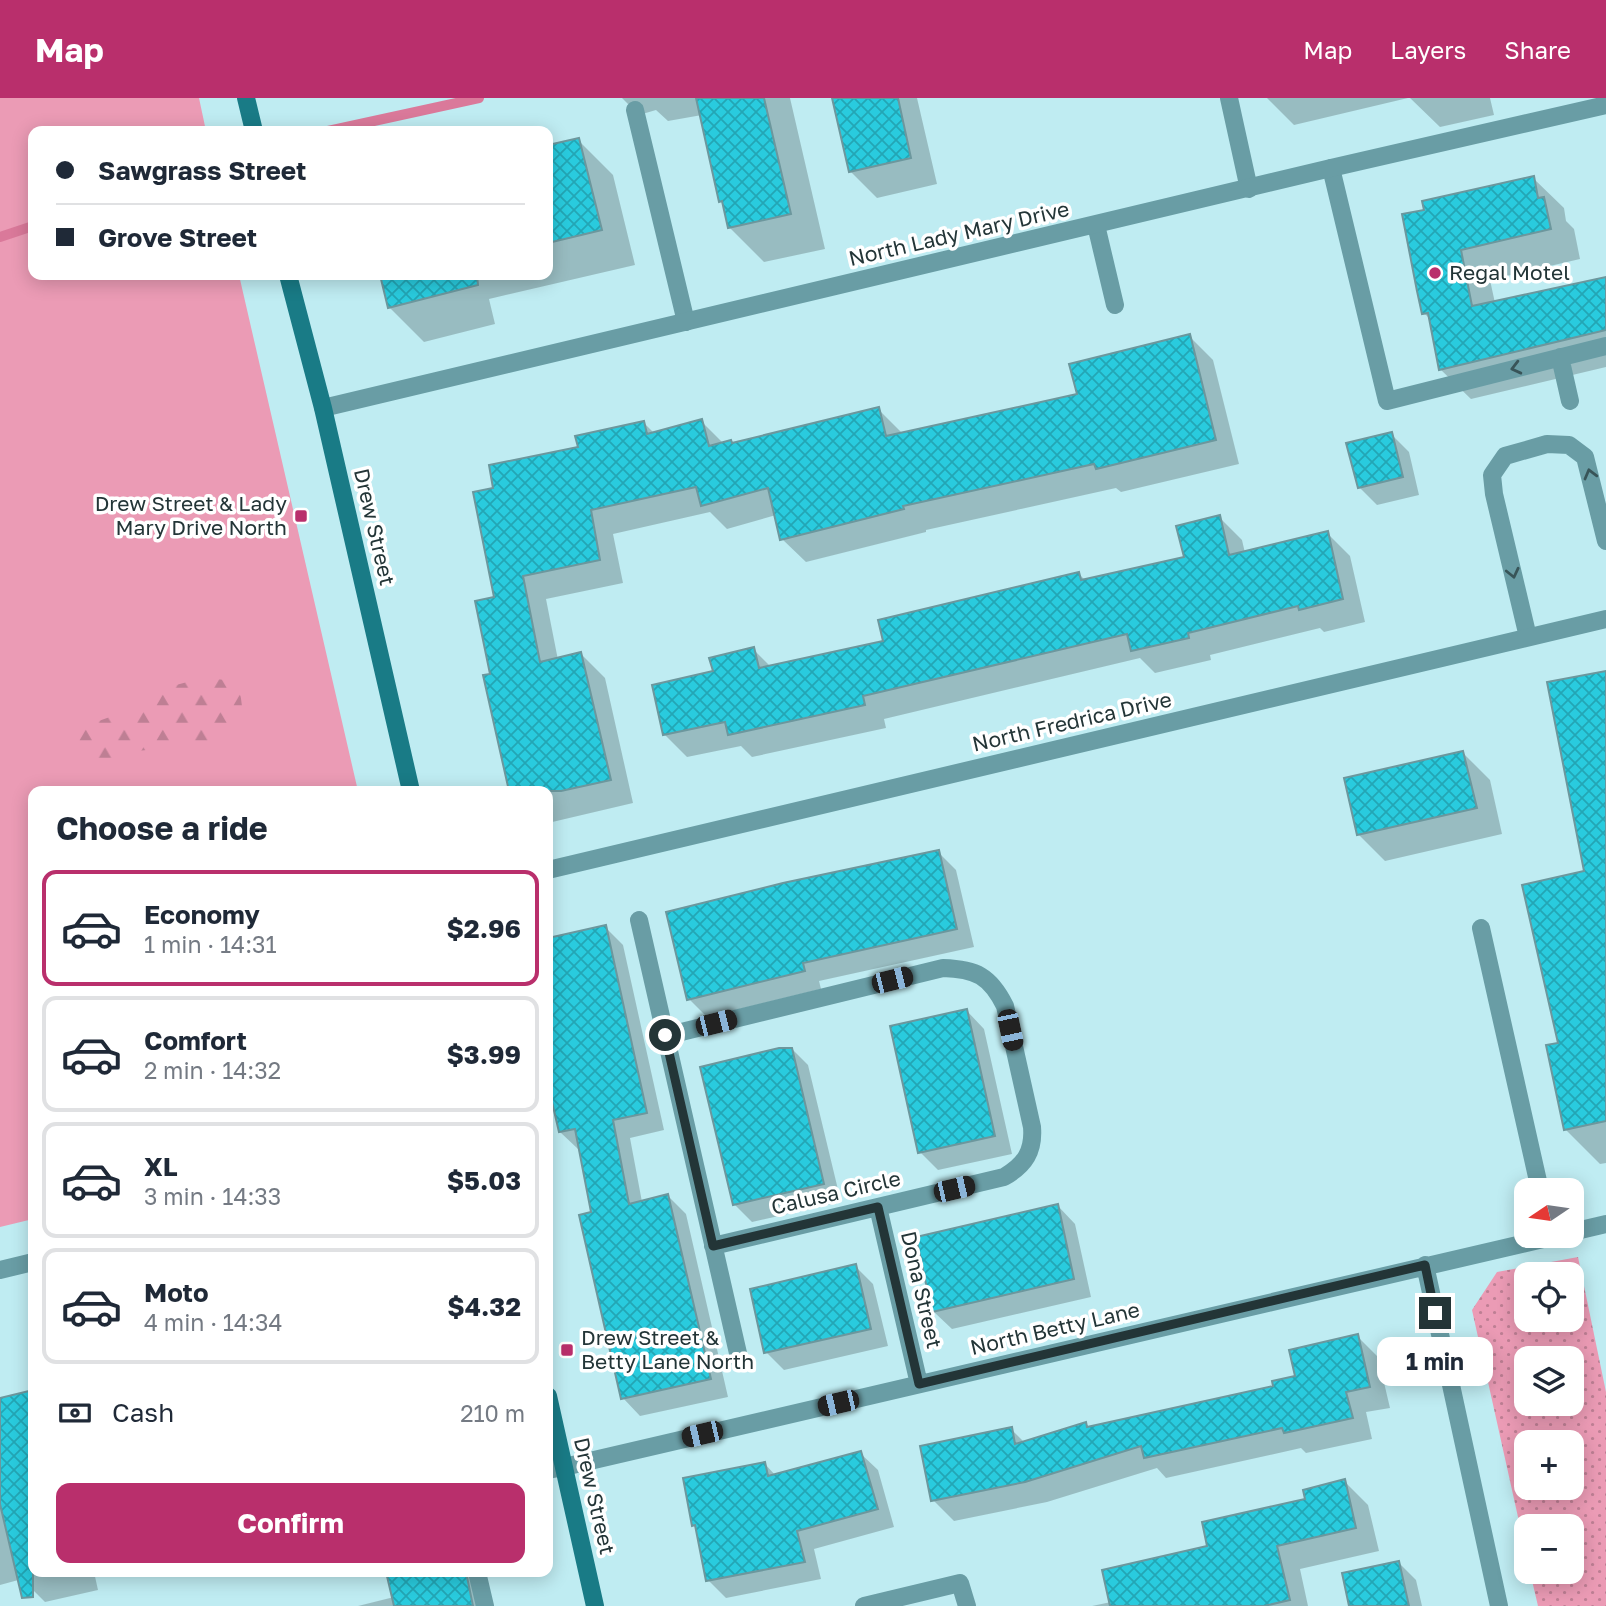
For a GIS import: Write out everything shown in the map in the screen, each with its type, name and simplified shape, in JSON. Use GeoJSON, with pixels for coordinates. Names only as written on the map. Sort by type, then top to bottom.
{"type":"FeatureCollection","features":[{"type":"Feature","properties":{"kind":"main road"},"geometry":{"type":"LineString","coordinates":[[246,98],[253,126]]}},
{"type":"Feature","properties":{"kind":"main road","name":"Drew Street"},"geometry":{"type":"LineString","coordinates":[[289,280],[323,408],[410,786]]}},
{"type":"Feature","properties":{"kind":"main road","name":"Drew Street"},"geometry":{"type":"LineString","coordinates":[[553,1441],[556,1468],[595,1606]]}},
{"type":"Feature","properties":{"kind":"street"},"geometry":{"type":"LineString","coordinates":[[1229,98],[1249,189]]}},
{"type":"Feature","properties":{"kind":"street","name":"North Lady Mary Drive"},"geometry":{"type":"LineString","coordinates":[[323,408],[1606,105]]}},
{"type":"Feature","properties":{"kind":"street"},"geometry":{"type":"LineString","coordinates":[[635,110],[686,322]]}},
{"type":"Feature","properties":{"kind":"street"},"geometry":{"type":"LineString","coordinates":[[1331,168],[1387,401],[1606,346]]}},
{"type":"Feature","properties":{"kind":"street"},"geometry":{"type":"LineString","coordinates":[[1096,225],[1115,305]]}},
{"type":"Feature","properties":{"kind":"street"},"geometry":{"type":"LineString","coordinates":[[1560,358],[1570,401]]}},
{"type":"Feature","properties":{"kind":"street"},"geometry":{"type":"LineString","coordinates":[[1528,637],[1494,494],[1492,475],[1505,456],[1547,444],[1569,445],[1585,457],[1606,541]]}},
{"type":"Feature","properties":{"kind":"street","name":"North Fredrica Drive"},"geometry":{"type":"LineString","coordinates":[[553,869],[1606,619]]}},
{"type":"Feature","properties":{"kind":"street"},"geometry":{"type":"LineString","coordinates":[[639,920],[740,1362]]}},
{"type":"Feature","properties":{"kind":"street"},"geometry":{"type":"LineString","coordinates":[[1481,928],[1537,1178]]}},
{"type":"Feature","properties":{"kind":"street","name":"Calusa Circle"},"geometry":{"type":"LineString","coordinates":[[665,1035],[943,968],[965,968],[984,977],[996,988],[1005,1006],[1032,1127],[1033,1142],[1026,1158],[1017,1169],[1004,1177],[713,1246]]}},
{"type":"Feature","properties":{"kind":"street","name":"Dona Street"},"geometry":{"type":"LineString","coordinates":[[878,1207],[919,1384]]}},
{"type":"Feature","properties":{"kind":"street"},"geometry":{"type":"LineString","coordinates":[[1584,1229],[1606,1224]]}},
{"type":"Feature","properties":{"kind":"street","name":"North Betty Lane"},"geometry":{"type":"LineString","coordinates":[[556,1468],[1514,1245]]}},
{"type":"Feature","properties":{"kind":"street"},"geometry":{"type":"LineString","coordinates":[[0,1270],[28,1263]]}},
{"type":"Feature","properties":{"kind":"street"},"geometry":{"type":"LineString","coordinates":[[1425,1265],[1499,1606]]}},
{"type":"Feature","properties":{"kind":"street"},"geometry":{"type":"LineString","coordinates":[[478,1577],[485,1606]]}},
{"type":"Feature","properties":{"kind":"street"},"geometry":{"type":"LineString","coordinates":[[864,1606],[960,1583],[967,1606]]}},
{"type":"Feature","properties":{"kind":"green space"},"geometry":{"type":"Polygon","coordinates":[[[0,98],[199,98],[205,126],[28,126],[28,280],[240,280],[357,786],[28,786],[28,1220],[0,1227],[0,98]]]}},
{"type":"Feature","properties":{"kind":"green space"},"geometry":{"type":"Polygon","coordinates":[[[202,678],[227,680],[240,691],[243,714],[227,732],[206,744],[137,751],[114,763],[73,755],[79,728],[135,708],[165,688],[202,678]]]}},
{"type":"Feature","properties":{"kind":"green space"},"geometry":{"type":"Polygon","coordinates":[[[1578,1257],[1579,1262],[1551,1262],[1578,1257]]]}},
{"type":"Feature","properties":{"kind":"green space"},"geometry":{"type":"Polygon","coordinates":[[[1514,1269],[1514,1332],[1584,1332],[1584,1286],[1606,1392],[1606,1606],[1538,1606],[1533,1584],[1584,1584],[1584,1514],[1517,1514],[1514,1500],[1584,1500],[1584,1430],[1514,1430],[1514,1499],[1472,1310],[1497,1272],[1514,1269]]]}},
{"type":"Feature","properties":{"kind":"building"},"geometry":{"type":"Polygon","coordinates":[[[696,98],[764,98],[791,214],[728,228],[722,201],[719,202],[696,98]]]}},
{"type":"Feature","properties":{"kind":"building"},"geometry":{"type":"Polygon","coordinates":[[[832,98],[898,98],[911,158],[849,172],[832,98]]]}},
{"type":"Feature","properties":{"kind":"building"},"geometry":{"type":"Polygon","coordinates":[[[579,138],[602,230],[553,242],[553,144],[579,138]]]}},
{"type":"Feature","properties":{"kind":"building","name":"Regal Motel"},"geometry":{"type":"Polygon","coordinates":[[[1534,176],[1538,198],[1544,197],[1551,229],[1461,250],[1472,306],[1606,277],[1606,330],[1439,370],[1428,313],[1422,314],[1402,214],[1424,210],[1422,201],[1534,176]]]}},
{"type":"Feature","properties":{"kind":"building"},"geometry":{"type":"Polygon","coordinates":[[[381,280],[478,280],[478,285],[388,308],[381,280]]]}},
{"type":"Feature","properties":{"kind":"building"},"geometry":{"type":"Polygon","coordinates":[[[1190,334],[1216,440],[1096,469],[1094,464],[903,506],[904,509],[780,540],[768,488],[701,506],[696,487],[591,510],[600,560],[523,576],[540,662],[581,652],[611,780],[561,791],[553,791],[553,786],[508,786],[483,675],[490,674],[475,601],[494,597],[473,492],[493,488],[489,465],[578,447],[575,436],[644,421],[647,434],[702,419],[709,446],[731,440],[732,443],[879,407],[886,436],[1077,394],[1069,364],[1190,334]]]}},
{"type":"Feature","properties":{"kind":"building"},"geometry":{"type":"Polygon","coordinates":[[[1392,432],[1403,477],[1358,488],[1346,443],[1392,432]]]}},
{"type":"Feature","properties":{"kind":"building"},"geometry":{"type":"Polygon","coordinates":[[[1220,515],[1229,555],[1328,531],[1343,599],[1299,610],[1298,606],[1188,633],[1189,638],[1131,651],[1127,634],[863,696],[865,705],[728,735],[725,722],[663,735],[652,685],[713,671],[709,658],[754,647],[759,668],[883,641],[878,620],[1079,572],[1081,580],[1184,557],[1176,526],[1220,515]]]}},
{"type":"Feature","properties":{"kind":"building"},"geometry":{"type":"Polygon","coordinates":[[[1606,671],[1606,1121],[1564,1130],[1546,1045],[1558,1043],[1522,885],[1584,871],[1547,682],[1606,671]]]}},
{"type":"Feature","properties":{"kind":"building"},"geometry":{"type":"Polygon","coordinates":[[[1463,751],[1477,808],[1357,835],[1344,778],[1463,751]]]}},
{"type":"Feature","properties":{"kind":"building"},"geometry":{"type":"Polygon","coordinates":[[[939,850],[957,929],[803,963],[805,971],[687,1000],[666,912],[783,883],[939,850]]]}},
{"type":"Feature","properties":{"kind":"building"},"geometry":{"type":"Polygon","coordinates":[[[606,925],[647,1113],[613,1120],[629,1204],[668,1194],[711,1379],[621,1399],[579,1215],[591,1212],[575,1129],[559,1132],[553,1106],[553,937],[606,925]]]}},
{"type":"Feature","properties":{"kind":"building"},"geometry":{"type":"Polygon","coordinates":[[[967,1009],[995,1136],[918,1153],[890,1026],[967,1009]]]}},
{"type":"Feature","properties":{"kind":"building"},"geometry":{"type":"Polygon","coordinates":[[[779,1048],[792,1048],[824,1184],[733,1205],[700,1067],[779,1048]]]}},
{"type":"Feature","properties":{"kind":"building"},"geometry":{"type":"Polygon","coordinates":[[[1058,1204],[1074,1279],[932,1312],[916,1237],[1058,1204]]]}},
{"type":"Feature","properties":{"kind":"building"},"geometry":{"type":"Polygon","coordinates":[[[856,1264],[871,1329],[764,1353],[750,1289],[856,1264]]]}},
{"type":"Feature","properties":{"kind":"building"},"geometry":{"type":"Polygon","coordinates":[[[1358,1334],[1370,1387],[1346,1392],[1353,1418],[1284,1433],[1282,1428],[1144,1458],[1141,1446],[1025,1482],[931,1501],[920,1446],[1012,1427],[1015,1444],[1086,1422],[1087,1427],[1273,1386],[1272,1381],[1295,1376],[1289,1350],[1358,1334]]]}},
{"type":"Feature","properties":{"kind":"building"},"geometry":{"type":"Polygon","coordinates":[[[28,1391],[28,1577],[33,1577],[33,1597],[22,1598],[0,1504],[0,1398],[28,1391]]]}},
{"type":"Feature","properties":{"kind":"building"},"geometry":{"type":"Polygon","coordinates":[[[861,1451],[878,1509],[797,1531],[805,1562],[706,1581],[683,1478],[765,1462],[768,1476],[861,1451]]]}},
{"type":"Feature","properties":{"kind":"building"},"geometry":{"type":"Polygon","coordinates":[[[1345,1479],[1356,1528],[1277,1546],[1290,1600],[1264,1606],[1110,1606],[1102,1570],[1207,1546],[1202,1522],[1305,1499],[1303,1490],[1345,1479]]]}},
{"type":"Feature","properties":{"kind":"building"},"geometry":{"type":"Polygon","coordinates":[[[1399,1561],[1409,1606],[1349,1606],[1342,1573],[1399,1561]]]}},
{"type":"Feature","properties":{"kind":"building"},"geometry":{"type":"Polygon","coordinates":[[[387,1577],[467,1577],[473,1606],[394,1606],[387,1577]]]}},
{"type":"Feature","properties":{"kind":"waterway"},"geometry":{"type":"LineString","coordinates":[[351,126],[479,98]]}},
{"type":"Feature","properties":{"kind":"waterway"},"geometry":{"type":"LineString","coordinates":[[0,237],[28,228]]}},
{"type":"Feature","properties":{"kind":"place","name":"Regal Motel"},"geometry":{"type":"Point","coordinates":[1435,273]}},
{"type":"Feature","properties":{"kind":"place","name":"Drew Street & Lady Mary Drive North"},"geometry":{"type":"Point","coordinates":[301,516]}},
{"type":"Feature","properties":{"kind":"place","name":"Drew Street & Betty Lane North"},"geometry":{"type":"Point","coordinates":[567,1350]}},
{"type":"Feature","properties":{"kind":"route"},"geometry":{"type":"LineString","coordinates":[[665,1035],[713,1246],[878,1207],[919,1384],[1425,1265],[1435,1313]]}}]}
